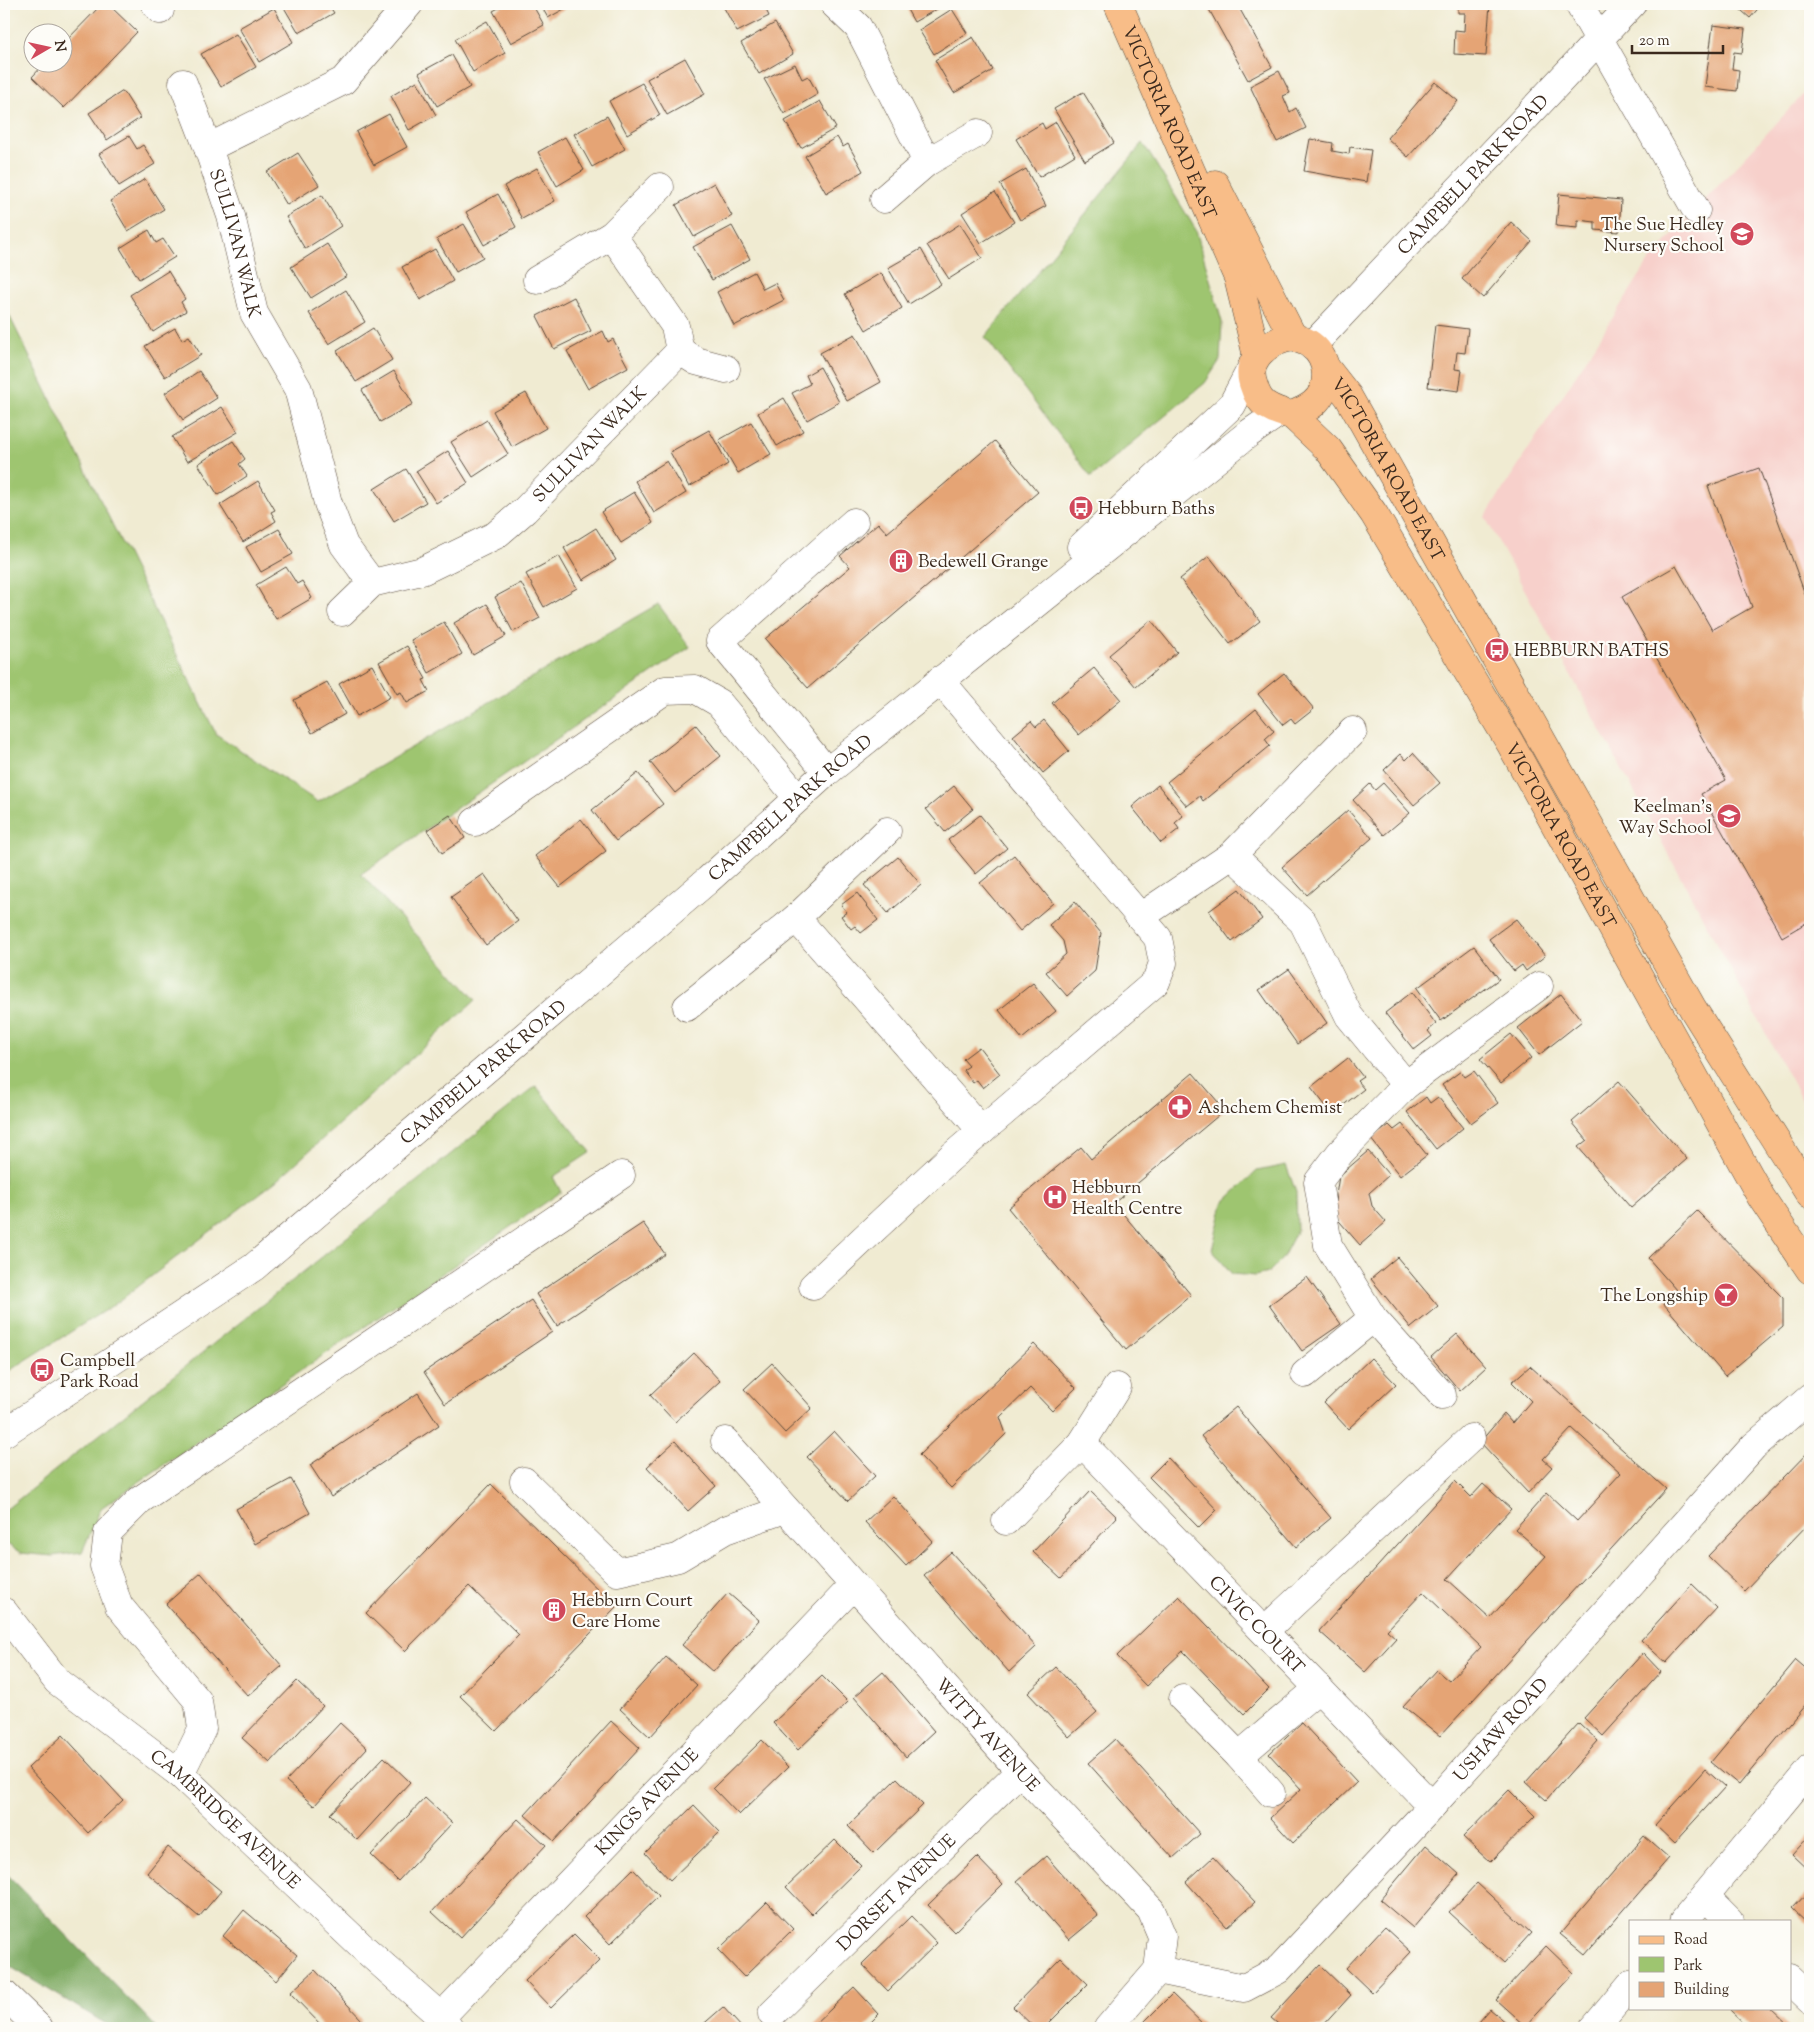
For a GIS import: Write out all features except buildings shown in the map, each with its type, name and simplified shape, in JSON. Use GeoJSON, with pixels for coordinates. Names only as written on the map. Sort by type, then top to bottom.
{"type":"FeatureCollection","features":[{"type":"Feature","properties":{"kind":"main road","name":"VICTORIA ROAD EAST"},"geometry":{"type":"LineString","coordinates":[[1118,4],[1260,269],[1310,351],[1348,396],[1693,1009],[1810,1195]]}},
{"type":"Feature","properties":{"kind":"main road","name":"VICTORIA ROAD EAST"},"geometry":{"type":"LineString","coordinates":[[1118,4],[1238,278],[1254,361]]}},
{"type":"Feature","properties":{"kind":"main road"},"geometry":{"type":"LineString","coordinates":[[1277,340],[1310,351],[1326,382],[1322,394],[1313,404],[1286,413],[1265,405],[1257,395],[1251,380],[1254,361],[1266,346],[1277,340]]}},
{"type":"Feature","properties":{"kind":"main road","name":"VICTORIA ROAD EAST"},"geometry":{"type":"LineString","coordinates":[[1286,413],[1328,449],[1374,514],[1510,743],[1761,1197],[1810,1270]]}},
{"type":"Feature","properties":{"kind":"street","name":"SULLIVAN WALK"},"geometry":{"type":"LineString","coordinates":[[208,148],[343,81],[409,4]]}},
{"type":"Feature","properties":{"kind":"street"},"geometry":{"type":"LineString","coordinates":[[834,4],[858,26],[927,162]]}},
{"type":"Feature","properties":{"kind":"street"},"geometry":{"type":"LineString","coordinates":[[1579,4],[1696,210]]}},
{"type":"Feature","properties":{"kind":"street","name":"CAMPBELL PARK ROAD"},"geometry":{"type":"LineString","coordinates":[[1310,351],[1632,4]]}},
{"type":"Feature","properties":{"kind":"street","name":"SULLIVAN WALK"},"geometry":{"type":"LineString","coordinates":[[183,83],[231,216],[254,313],[298,389],[328,502],[344,544],[372,582],[422,571],[496,535],[525,510],[680,351]]}},
{"type":"Feature","properties":{"kind":"street"},"geometry":{"type":"LineString","coordinates":[[884,199],[927,162],[978,133]]}},
{"type":"Feature","properties":{"kind":"street"},"geometry":{"type":"LineString","coordinates":[[537,280],[612,235],[660,187]]}},
{"type":"Feature","properties":{"kind":"street"},"geometry":{"type":"LineString","coordinates":[[612,235],[675,326],[680,351],[696,361],[726,369]]}},
{"type":"Feature","properties":{"kind":"street","name":"CAMPBELL PARK ROAD"},"geometry":{"type":"LineString","coordinates":[[940,680],[1232,405],[1254,361]]}},
{"type":"Feature","properties":{"kind":"street","name":"CAMPBELL PARK ROAD"},"geometry":{"type":"LineString","coordinates":[[4,1433],[254,1266],[581,989],[826,772],[1248,434],[1286,413]]}},
{"type":"Feature","properties":{"kind":"street"},"geometry":{"type":"LineString","coordinates":[[826,772],[720,641],[854,522]]}},
{"type":"Feature","properties":{"kind":"street"},"geometry":{"type":"LineString","coordinates":[[342,612],[372,582]]}},
{"type":"Feature","properties":{"kind":"street"},"geometry":{"type":"LineString","coordinates":[[813,1286],[950,1158],[1156,982],[1163,963],[1158,938],[940,680]]}},
{"type":"Feature","properties":{"kind":"street"},"geometry":{"type":"LineString","coordinates":[[475,822],[665,690],[695,689],[719,703],[798,798]]}},
{"type":"Feature","properties":{"kind":"street"},"geometry":{"type":"LineString","coordinates":[[1140,917],[1232,855],[1353,731]]}},
{"type":"Feature","properties":{"kind":"street"},"geometry":{"type":"LineString","coordinates":[[688,1007],[796,918],[886,831]]}},
{"type":"Feature","properties":{"kind":"street"},"geometry":{"type":"LineString","coordinates":[[1232,855],[1303,922],[1349,1016],[1406,1085]]}},
{"type":"Feature","properties":{"kind":"street"},"geometry":{"type":"LineString","coordinates":[[796,918],[982,1131]]}},
{"type":"Feature","properties":{"kind":"street"},"geometry":{"type":"LineString","coordinates":[[1442,1395],[1372,1318],[1328,1245],[1318,1182],[1340,1153],[1406,1085],[1539,986]]}},
{"type":"Feature","properties":{"kind":"street"},"geometry":{"type":"LineString","coordinates":[[180,1774],[202,1729],[198,1701],[119,1606],[104,1566],[108,1532],[140,1500],[621,1175]]}},
{"type":"Feature","properties":{"kind":"street"},"geometry":{"type":"LineString","coordinates":[[1305,1374],[1372,1318]]}},
{"type":"Feature","properties":{"kind":"street"},"geometry":{"type":"LineString","coordinates":[[1006,1521],[1082,1443],[1117,1387]]}},
{"type":"Feature","properties":{"kind":"street","name":"USHAW ROAD"},"geometry":{"type":"LineString","coordinates":[[1158,1970],[1244,1988],[1278,1970],[1432,1806],[1754,1446],[1810,1398]]}},
{"type":"Feature","properties":{"kind":"street"},"geometry":{"type":"LineString","coordinates":[[1264,1631],[1471,1438]]}},
{"type":"Feature","properties":{"kind":"street","name":"WITTY AVENUE"},"geometry":{"type":"LineString","coordinates":[[725,1441],[1020,1772],[1151,1910],[1162,1936],[1158,1970]]}},
{"type":"Feature","properties":{"kind":"street","name":"CIVIC COURT"},"geometry":{"type":"LineString","coordinates":[[1082,1443],[1432,1806]]}},
{"type":"Feature","properties":{"kind":"street"},"geometry":{"type":"LineString","coordinates":[[524,1480],[617,1572],[678,1558],[725,1530],[785,1509]]}},
{"type":"Feature","properties":{"kind":"street","name":"KINGS AVENUE"},"geometry":{"type":"LineString","coordinates":[[445,2023],[853,1586]]}},
{"type":"Feature","properties":{"kind":"street","name":"CAMBRIDGE AVENUE"},"geometry":{"type":"LineString","coordinates":[[4,1612],[57,1681],[180,1774],[445,2023]]}},
{"type":"Feature","properties":{"kind":"street"},"geometry":{"type":"LineString","coordinates":[[1239,1756],[1319,1688]]}},
{"type":"Feature","properties":{"kind":"street"},"geometry":{"type":"LineString","coordinates":[[1183,1699],[1239,1756],[1271,1793]]}},
{"type":"Feature","properties":{"kind":"street"},"geometry":{"type":"LineString","coordinates":[[1685,1920],[1810,1769]]}},
{"type":"Feature","properties":{"kind":"street","name":"DORSET AVENUE"},"geometry":{"type":"LineString","coordinates":[[772,2014],[1020,1772]]}},
{"type":"Feature","properties":{"kind":"street"},"geometry":{"type":"LineString","coordinates":[[1705,1896],[1729,1920]]}},
{"type":"Feature","properties":{"kind":"street"},"geometry":{"type":"LineString","coordinates":[[1108,2028],[1158,1970]]}},
{"type":"Feature","properties":{"kind":"street"},"geometry":{"type":"LineString","coordinates":[[1792,1982],[1810,1999]]}},
{"type":"Feature","properties":{"kind":"street"},"geometry":{"type":"LineString","coordinates":[[1594,2028],[1629,1987]]}},
{"type":"Feature","properties":{"kind":"street"},"geometry":{"type":"LineString","coordinates":[[4,1994],[39,2028]]}},
{"type":"Feature","properties":{"kind":"shaded area","name":"Keelman's Way School"},"geometry":{"type":"Polygon","coordinates":[[[1810,87],[1810,1115],[1485,517],[1651,258],[1810,87]]]}},
{"type":"Feature","properties":{"kind":"green space"},"geometry":{"type":"Polygon","coordinates":[[[1143,143],[1196,230],[1222,322],[1220,360],[1205,383],[1091,477],[985,337],[1143,143]]]}},
{"type":"Feature","properties":{"kind":"green space"},"geometry":{"type":"Polygon","coordinates":[[[4,305],[216,734],[318,802],[658,604],[690,647],[361,874],[476,1000],[276,1181],[118,1302],[4,1374],[4,305]]]}},
{"type":"Feature","properties":{"kind":"green space"},"geometry":{"type":"Polygon","coordinates":[[[536,1086],[591,1152],[553,1177],[561,1192],[101,1508],[82,1552],[52,1556],[21,1553],[4,1542],[4,1511],[536,1086]]]}},
{"type":"Feature","properties":{"kind":"green space"},"geometry":{"type":"Polygon","coordinates":[[[1286,1165],[1296,1192],[1297,1230],[1282,1259],[1268,1273],[1255,1276],[1232,1274],[1212,1250],[1223,1203],[1257,1171],[1286,1165]]]}},
{"type":"Feature","properties":{"kind":"green space"},"geometry":{"type":"Polygon","coordinates":[[[4,1871],[157,2028],[113,2028],[4,1963],[4,1871]]]}},
{"type":"Feature","properties":{"kind":"place","name":"The Sue Hedley Nursery School"},"geometry":{"type":"Point","coordinates":[1742,234]}},
{"type":"Feature","properties":{"kind":"place","name":"Hebburn Baths"},"geometry":{"type":"Point","coordinates":[1081,508]}},
{"type":"Feature","properties":{"kind":"place","name":"Bedewell Grange"},"geometry":{"type":"Point","coordinates":[901,561]}},
{"type":"Feature","properties":{"kind":"place","name":"HEBBURN BATHS"},"geometry":{"type":"Point","coordinates":[1497,650]}},
{"type":"Feature","properties":{"kind":"place","name":"Keelman's Way School"},"geometry":{"type":"Point","coordinates":[1729,816]}},
{"type":"Feature","properties":{"kind":"place","name":"Ashchem Chemist"},"geometry":{"type":"Point","coordinates":[1180,1107]}},
{"type":"Feature","properties":{"kind":"place","name":"Hebburn Health Centre"},"geometry":{"type":"Point","coordinates":[1055,1197]}},
{"type":"Feature","properties":{"kind":"place","name":"The Longship"},"geometry":{"type":"Point","coordinates":[1726,1295]}},
{"type":"Feature","properties":{"kind":"place","name":"Campbell Park Road"},"geometry":{"type":"Point","coordinates":[42,1370]}},
{"type":"Feature","properties":{"kind":"place","name":"Hebburn Court Care Home"},"geometry":{"type":"Point","coordinates":[554,1610]}}]}
